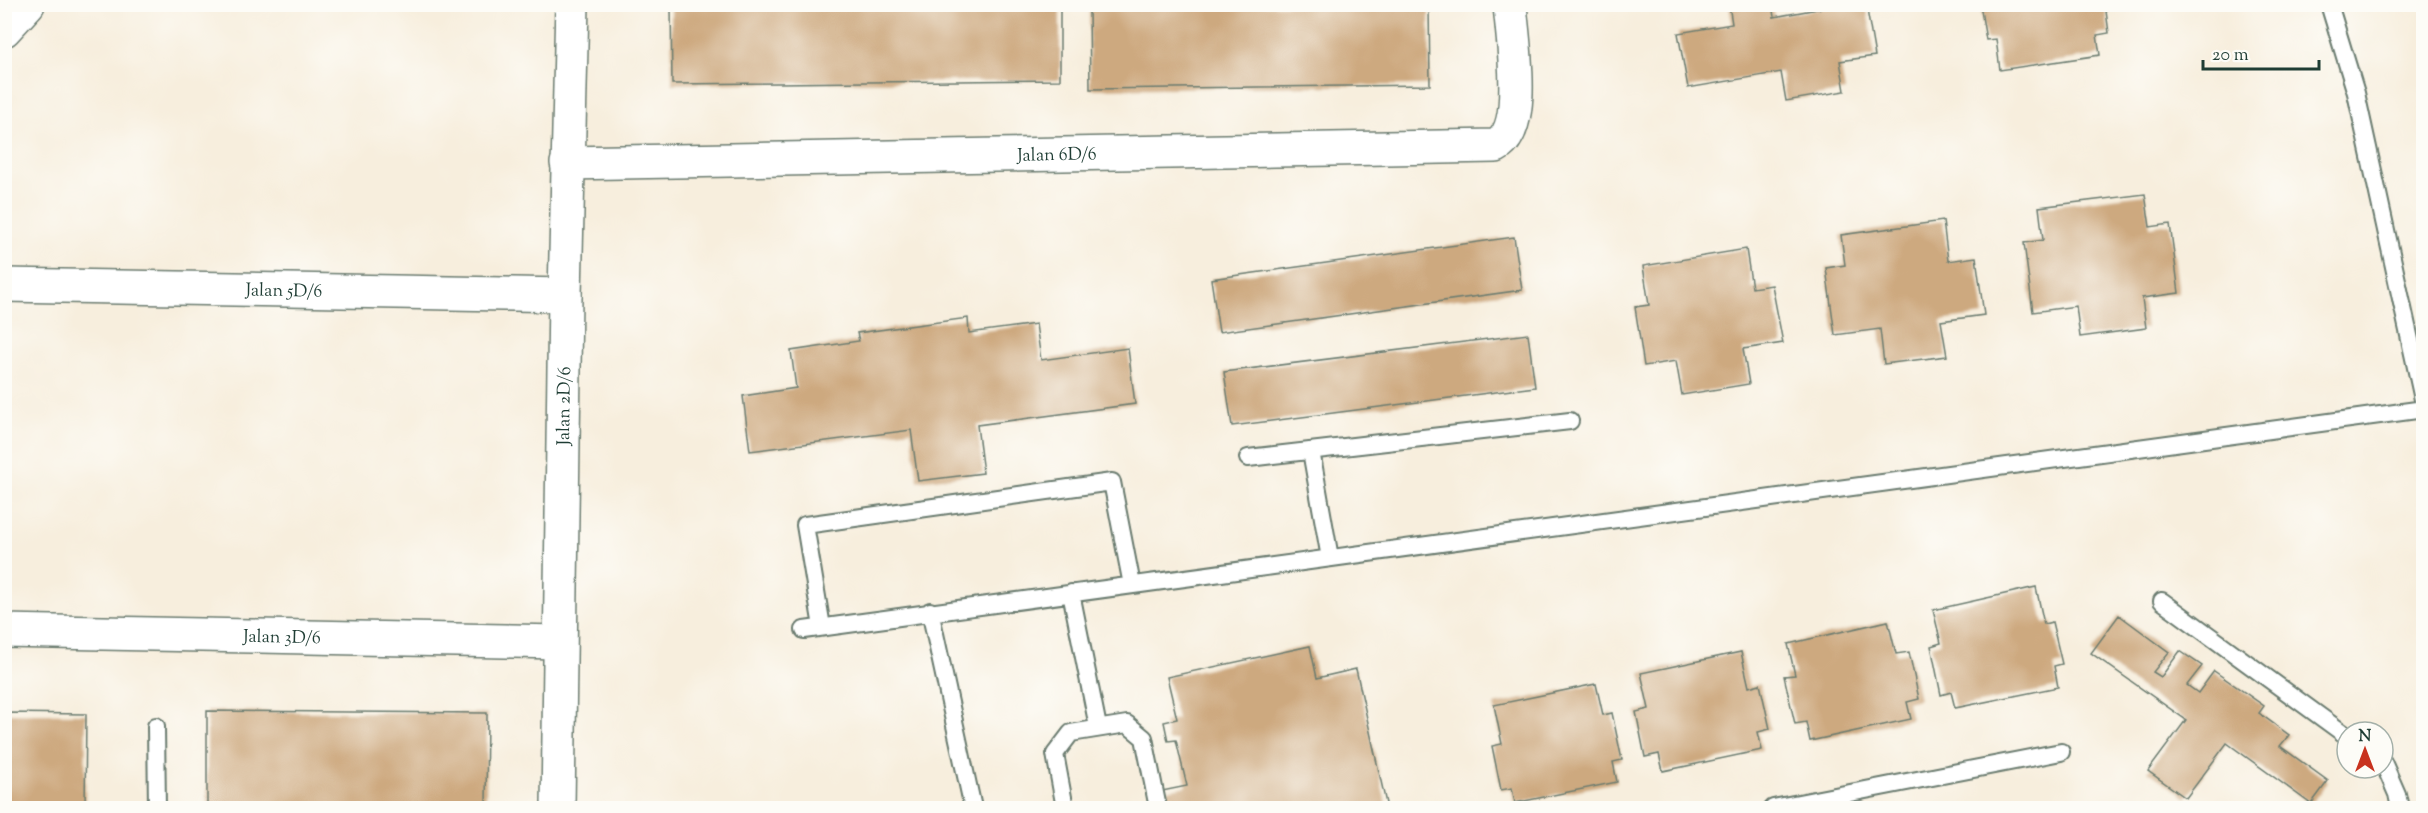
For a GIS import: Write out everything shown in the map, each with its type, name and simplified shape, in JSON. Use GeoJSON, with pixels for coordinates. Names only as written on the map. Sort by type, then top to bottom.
{"type":"FeatureCollection","features":[{"type":"Feature","properties":{"kind":"street"},"geometry":{"type":"LineString","coordinates":[[4,30],[28,4]]}},
{"type":"Feature","properties":{"kind":"street","name":"Jalan 2D/6"},"geometry":{"type":"LineString","coordinates":[[558,808],[567,163],[572,4]]}},
{"type":"Feature","properties":{"kind":"street","name":"Jalan 6D/6"},"geometry":{"type":"LineString","coordinates":[[567,163],[1496,146],[1508,137],[1513,126],[1517,101],[1510,4]]}},
{"type":"Feature","properties":{"kind":"street","name":"Jalan 5D/6"},"geometry":{"type":"LineString","coordinates":[[4,285],[565,295]]}},
{"type":"Feature","properties":{"kind":"street","name":"Jalan 3D/6"},"geometry":{"type":"LineString","coordinates":[[4,631],[560,642]]}},
{"type":"Feature","properties":{"kind":"lane"},"geometry":{"type":"LineString","coordinates":[[2329,4],[2356,93],[2424,404]]}},
{"type":"Feature","properties":{"kind":"lane"},"geometry":{"type":"LineString","coordinates":[[804,630],[2424,409]]}},
{"type":"Feature","properties":{"kind":"lane"},"geometry":{"type":"LineString","coordinates":[[1248,459],[1570,421]]}},
{"type":"Feature","properties":{"kind":"lane"},"geometry":{"type":"LineString","coordinates":[[1311,451],[1330,558]]}},
{"type":"Feature","properties":{"kind":"lane"},"geometry":{"type":"LineString","coordinates":[[822,627],[805,525],[1112,482],[1132,585]]}},
{"type":"Feature","properties":{"kind":"lane"},"geometry":{"type":"LineString","coordinates":[[1071,593],[1098,728]]}},
{"type":"Feature","properties":{"kind":"lane"},"geometry":{"type":"LineString","coordinates":[[2162,601],[2335,727]]}},
{"type":"Feature","properties":{"kind":"lane"},"geometry":{"type":"LineString","coordinates":[[930,611],[973,808]]}},
{"type":"Feature","properties":{"kind":"lane"},"geometry":{"type":"LineString","coordinates":[[1065,808],[1055,754],[1071,733],[1127,724],[1144,738],[1158,808]]}},
{"type":"Feature","properties":{"kind":"lane"},"geometry":{"type":"LineString","coordinates":[[156,726],[157,808]]}},
{"type":"Feature","properties":{"kind":"lane"},"geometry":{"type":"LineString","coordinates":[[1773,808],[2061,752]]}},
{"type":"Feature","properties":{"kind":"lane"},"geometry":{"type":"LineString","coordinates":[[2391,780],[2400,808]]}},
{"type":"Feature","properties":{"kind":"building"},"geometry":{"type":"Polygon","coordinates":[[[1060,4],[1060,80],[672,84],[671,6],[1060,4]]]}},
{"type":"Feature","properties":{"kind":"building"},"geometry":{"type":"Polygon","coordinates":[[[1429,4],[1430,85],[1090,89],[1089,7],[1429,4]]]}},
{"type":"Feature","properties":{"kind":"building"},"geometry":{"type":"Polygon","coordinates":[[[1772,4],[1774,17],[1844,4],[1866,4],[1875,56],[1840,61],[1845,91],[1786,101],[1781,72],[1688,88],[1678,33],[1732,24],[1729,5],[1772,4]]]}},
{"type":"Feature","properties":{"kind":"building"},"geometry":{"type":"Polygon","coordinates":[[[1980,4],[2105,4],[2109,33],[2097,35],[2100,55],[2000,70],[1996,39],[1986,40],[1980,4]]]}},
{"type":"Feature","properties":{"kind":"building"},"geometry":{"type":"Polygon","coordinates":[[[2145,194],[2150,227],[2170,224],[2179,293],[2142,298],[2146,328],[2080,337],[2076,306],[2033,312],[2024,243],[2043,240],[2039,207],[2145,194]]]}},
{"type":"Feature","properties":{"kind":"building"},"geometry":{"type":"Polygon","coordinates":[[[1943,221],[1948,261],[1976,257],[1984,315],[1941,321],[1947,356],[1884,364],[1880,329],[1835,335],[1826,268],[1845,265],[1841,235],[1943,221]]]}},
{"type":"Feature","properties":{"kind":"building"},"geometry":{"type":"Polygon","coordinates":[[[1514,237],[1522,290],[1219,332],[1211,279],[1514,237]]]}},
{"type":"Feature","properties":{"kind":"building"},"geometry":{"type":"Polygon","coordinates":[[[1746,249],[1752,288],[1772,285],[1783,343],[1743,349],[1749,384],[1682,395],[1676,361],[1644,366],[1635,307],[1649,305],[1643,266],[1746,249]]]}},
{"type":"Feature","properties":{"kind":"building"},"geometry":{"type":"Polygon","coordinates":[[[968,318],[969,333],[1036,324],[1041,360],[1128,348],[1135,404],[977,425],[983,473],[918,481],[911,430],[750,451],[743,396],[796,388],[791,351],[859,341],[857,333],[968,318]]]}},
{"type":"Feature","properties":{"kind":"building"},"geometry":{"type":"Polygon","coordinates":[[[1528,334],[1535,387],[1232,426],[1224,372],[1528,334]]]}},
{"type":"Feature","properties":{"kind":"building"},"geometry":{"type":"Polygon","coordinates":[[[2036,587],[2044,624],[2052,622],[2062,664],[2054,666],[2058,687],[1955,708],[1951,692],[1941,695],[1931,646],[1941,643],[1933,610],[2036,587]]]}},
{"type":"Feature","properties":{"kind":"building"},"geometry":{"type":"Polygon","coordinates":[[[2119,615],[2169,652],[2153,672],[2161,677],[2180,651],[2202,666],[2187,685],[2198,693],[2214,671],[2264,706],[2259,713],[2289,735],[2280,746],[2328,781],[2311,804],[2227,743],[2186,798],[2148,771],[2186,720],[2091,653],[2119,615]]]}},
{"type":"Feature","properties":{"kind":"building"},"geometry":{"type":"Polygon","coordinates":[[[1888,621],[1896,654],[1909,652],[1919,699],[1907,702],[1911,719],[1810,741],[1806,722],[1795,724],[1784,676],[1795,675],[1788,644],[1888,621]]]}},
{"type":"Feature","properties":{"kind":"building"},"geometry":{"type":"Polygon","coordinates":[[[1310,646],[1317,678],[1356,669],[1387,808],[1166,808],[1162,791],[1187,786],[1176,740],[1168,741],[1164,722],[1177,719],[1167,677],[1310,646]]]}},
{"type":"Feature","properties":{"kind":"building"},"geometry":{"type":"Polygon","coordinates":[[[1741,652],[1749,687],[1760,684],[1770,729],[1758,732],[1762,750],[1663,771],[1659,754],[1645,757],[1636,712],[1649,709],[1641,673],[1741,652]]]}},
{"type":"Feature","properties":{"kind":"building"},"geometry":{"type":"Polygon","coordinates":[[[1596,684],[1603,715],[1612,713],[1622,760],[1613,762],[1617,782],[1515,803],[1512,788],[1501,790],[1492,746],[1502,744],[1494,705],[1596,684]]]}},
{"type":"Feature","properties":{"kind":"building"},"geometry":{"type":"Polygon","coordinates":[[[207,711],[487,713],[486,808],[207,808],[207,711]]]}},
{"type":"Feature","properties":{"kind":"building"},"geometry":{"type":"Polygon","coordinates":[[[4,713],[86,714],[85,808],[4,808],[4,713]]]}}]}
